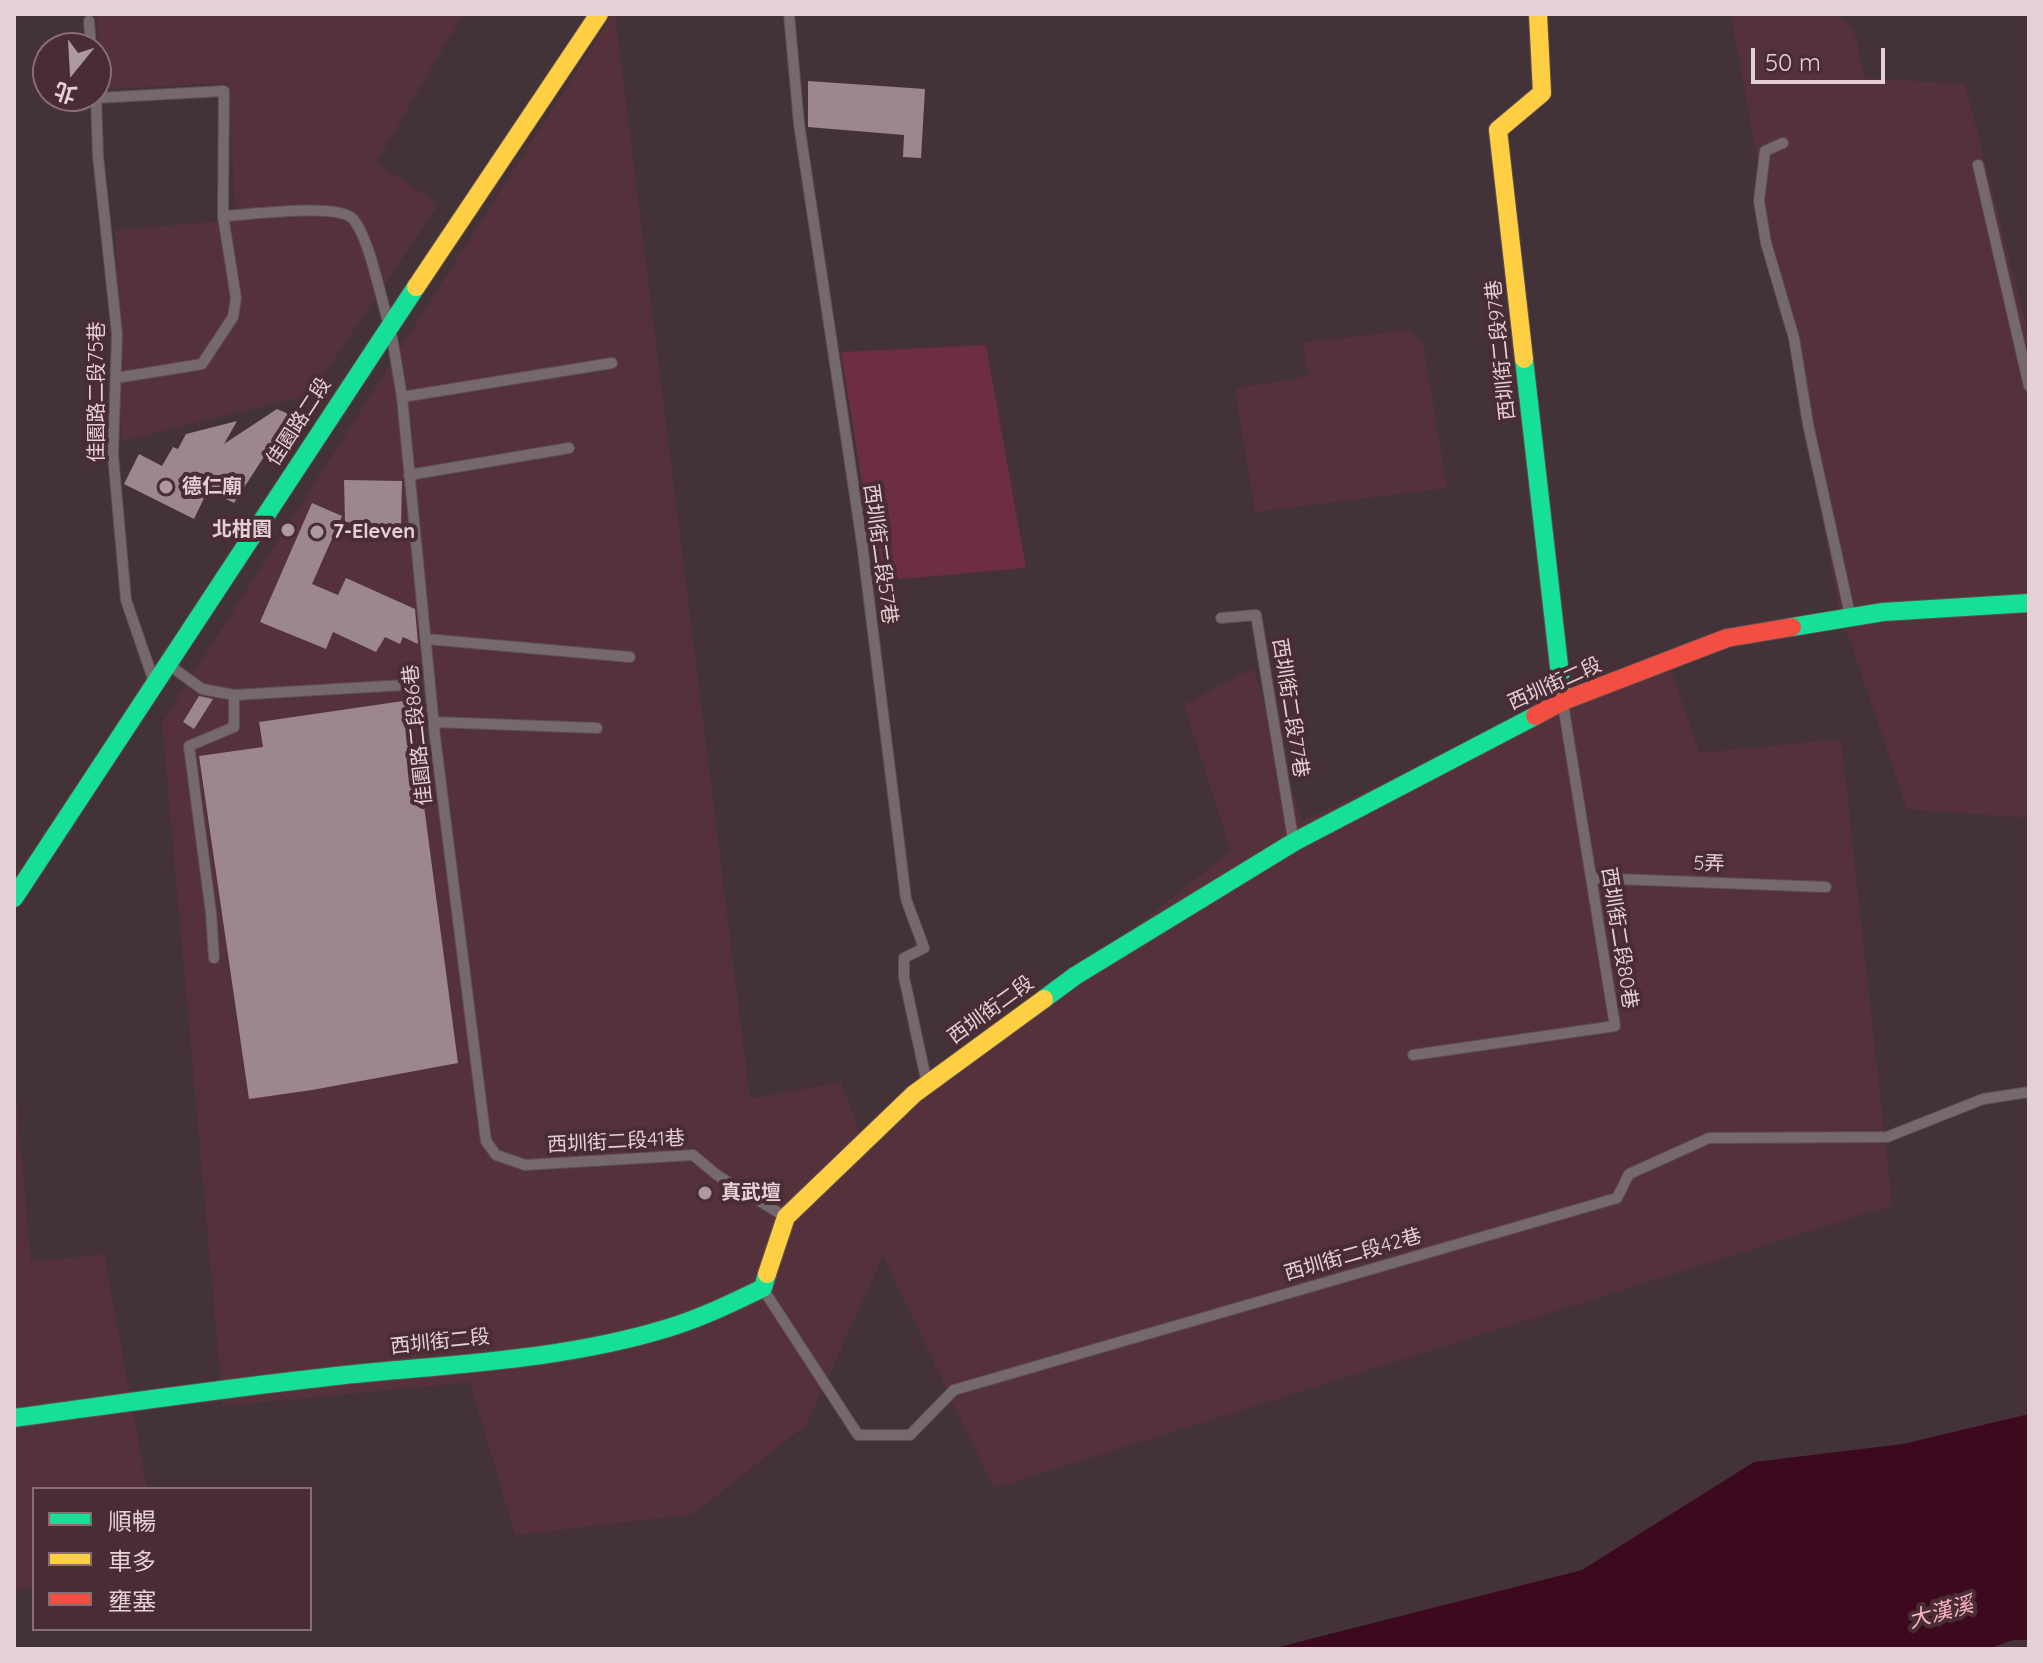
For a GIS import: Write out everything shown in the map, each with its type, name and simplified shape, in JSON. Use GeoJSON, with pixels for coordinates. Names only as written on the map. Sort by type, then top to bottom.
{"type":"FeatureCollection","features":[{"type":"Feature","properties":{"kind":"street","name":"佳園路二段"},"geometry":{"type":"LineString","coordinates":[[14,898],[390,325],[599,14]]}},
{"type":"Feature","properties":{"kind":"street","name":"西圳街二段97巷"},"geometry":{"type":"LineString","coordinates":[[1538,14],[1542,93],[1498,130],[1563,701]]}},
{"type":"Feature","properties":{"kind":"street","name":"西圳街二段"},"geometry":{"type":"LineString","coordinates":[[14,1418],[216,1389],[562,1351],[627,1339],[731,1306],[763,1288],[786,1217],[927,1084],[1075,976],[1294,842],[1563,701],[1727,638],[1883,612],[2029,603]]}},
{"type":"Feature","properties":{"kind":"lane","name":"西圳街二段57巷"},"geometry":{"type":"LineString","coordinates":[[789,14],[799,124],[862,543],[906,899],[924,948],[904,958],[904,977],[927,1084]]}},
{"type":"Feature","properties":{"kind":"lane"},"geometry":{"type":"LineString","coordinates":[[89,21],[90,32]]}},
{"type":"Feature","properties":{"kind":"lane"},"geometry":{"type":"LineString","coordinates":[[112,96],[224,91],[223,216],[236,298],[233,317],[202,364],[116,378]]}},
{"type":"Feature","properties":{"kind":"lane","name":"佳園路二段75巷"},"geometry":{"type":"LineString","coordinates":[[97,112],[98,156],[117,334],[113,455],[126,600],[155,683]]}},
{"type":"Feature","properties":{"kind":"lane"},"geometry":{"type":"LineString","coordinates":[[1783,143],[1765,151],[1759,201],[1766,243],[1794,338],[1808,424],[1850,617]]}},
{"type":"Feature","properties":{"kind":"lane"},"geometry":{"type":"LineString","coordinates":[[1978,165],[2029,386]]}},
{"type":"Feature","properties":{"kind":"lane","name":"佳園路二段86巷"},"geometry":{"type":"LineString","coordinates":[[223,216],[329,209],[351,217],[362,233],[390,325],[402,397],[434,722],[486,1141]]}},
{"type":"Feature","properties":{"kind":"lane"},"geometry":{"type":"LineString","coordinates":[[402,397],[612,363]]}},
{"type":"Feature","properties":{"kind":"lane"},"geometry":{"type":"LineString","coordinates":[[409,475],[569,448]]}},
{"type":"Feature","properties":{"kind":"lane","name":"西圳街二段77巷"},"geometry":{"type":"LineString","coordinates":[[1221,618],[1256,615],[1294,842]]}},
{"type":"Feature","properties":{"kind":"lane"},"geometry":{"type":"LineString","coordinates":[[426,639],[630,657]]}},
{"type":"Feature","properties":{"kind":"lane"},"geometry":{"type":"LineString","coordinates":[[168,664],[202,689],[234,695],[404,685]]}},
{"type":"Feature","properties":{"kind":"lane"},"geometry":{"type":"LineString","coordinates":[[214,958],[189,746],[234,727],[234,695]]}},
{"type":"Feature","properties":{"kind":"lane","name":"西圳街二段80巷"},"geometry":{"type":"LineString","coordinates":[[1413,1055],[1615,1026],[1563,701]]}},
{"type":"Feature","properties":{"kind":"lane"},"geometry":{"type":"LineString","coordinates":[[434,722],[597,728]]}},
{"type":"Feature","properties":{"kind":"lane","name":"5弄"},"geometry":{"type":"LineString","coordinates":[[1591,878],[1826,887]]}},
{"type":"Feature","properties":{"kind":"lane","name":"西圳街二段42巷"},"geometry":{"type":"LineString","coordinates":[[763,1288],[858,1435],[910,1435],[954,1390],[1617,1198],[1629,1174],[1709,1138],[1887,1137],[1983,1099],[2029,1092]]}},
{"type":"Feature","properties":{"kind":"lane","name":"西圳街二段41巷"},"geometry":{"type":"LineString","coordinates":[[486,1141],[496,1155],[525,1165],[693,1155],[717,1175],[786,1217]]}},
{"type":"Feature","properties":{"kind":"shaded area"},"geometry":{"type":"Polygon","coordinates":[[[97,14],[463,14],[376,163],[439,204],[310,395],[122,441],[115,230],[236,220],[228,83],[112,89],[112,32],[98,32],[97,14]]]}},
{"type":"Feature","properties":{"kind":"shaded area"},"geometry":{"type":"Polygon","coordinates":[[[613,14],[750,1099],[841,1082],[862,1146],[1231,851],[1184,705],[1253,668],[1302,821],[1665,652],[1699,753],[1841,739],[1892,1205],[994,1488],[883,1256],[807,1424],[693,1514],[515,1535],[470,1382],[223,1406],[162,723],[613,14]]]}},
{"type":"Feature","properties":{"kind":"shaded area"},"geometry":{"type":"Polygon","coordinates":[[[1731,14],[1834,14],[1853,27],[1865,78],[1965,84],[2029,337],[2029,818],[1907,809],[1838,605],[1731,14]]]}},
{"type":"Feature","properties":{"kind":"shaded area"},"geometry":{"type":"Polygon","coordinates":[[[1409,330],[1423,344],[1447,488],[1255,512],[1235,389],[1308,376],[1303,343],[1409,330]]]}},
{"type":"Feature","properties":{"kind":"shaded area"},"geometry":{"type":"Polygon","coordinates":[[[986,345],[1026,568],[878,581],[841,352],[986,345]]]}},
{"type":"Feature","properties":{"kind":"shaded area"},"geometry":{"type":"Polygon","coordinates":[[[14,1075],[31,1262],[104,1254],[147,1487],[32,1487],[32,1586],[14,1591],[14,1075]]]}},
{"type":"Feature","properties":{"kind":"water","name":"大漢溪"},"geometry":{"type":"Polygon","coordinates":[[[2029,1414],[2029,1640],[2013,1640],[1988,1649],[1271,1649],[1582,1570],[1754,1462],[1903,1444],[2029,1414]]]}},
{"type":"Feature","properties":{"kind":"building"},"geometry":{"type":"Polygon","coordinates":[[[808,81],[925,89],[921,158],[903,157],[904,135],[808,127],[808,81]]]}},
{"type":"Feature","properties":{"kind":"building"},"geometry":{"type":"Polygon","coordinates":[[[277,409],[291,415],[234,503],[208,490],[194,519],[124,484],[139,454],[162,466],[173,447],[178,449],[186,434],[237,421],[224,444],[277,409]]]}},
{"type":"Feature","properties":{"kind":"building"},"geometry":{"type":"Polygon","coordinates":[[[344,480],[402,481],[401,525],[345,522],[344,480]]]}},
{"type":"Feature","properties":{"kind":"building"},"geometry":{"type":"Polygon","coordinates":[[[312,503],[342,516],[312,584],[338,595],[346,578],[415,609],[418,644],[403,637],[400,644],[385,637],[376,652],[333,632],[326,649],[260,622],[312,503]]]}},
{"type":"Feature","properties":{"kind":"building"},"geometry":{"type":"Polygon","coordinates":[[[199,696],[213,699],[194,729],[183,722],[199,696]]]}},
{"type":"Feature","properties":{"kind":"building"},"geometry":{"type":"Polygon","coordinates":[[[410,700],[458,1063],[249,1099],[199,756],[263,747],[259,722],[410,700]]]}},
{"type":"Feature","properties":{"kind":"traffic: fast"},"geometry":{"type":"LineString","coordinates":[[14,898],[416,287]]}},
{"type":"Feature","properties":{"kind":"traffic: fast"},"geometry":{"type":"LineString","coordinates":[[1524,359],[1563,701]]}},
{"type":"Feature","properties":{"kind":"traffic: fast"},"geometry":{"type":"LineString","coordinates":[[1792,627],[1883,612],[2029,603]]}},
{"type":"Feature","properties":{"kind":"traffic: fast"},"geometry":{"type":"LineString","coordinates":[[1044,999],[1075,976],[1294,842],[1535,716]]}},
{"type":"Feature","properties":{"kind":"traffic: fast"},"geometry":{"type":"LineString","coordinates":[[14,1418],[589,1347],[629,1339],[704,1315],[763,1288],[767,1274]]}},
{"type":"Feature","properties":{"kind":"traffic: slow"},"geometry":{"type":"LineString","coordinates":[[416,287],[599,14]]}},
{"type":"Feature","properties":{"kind":"traffic: slow"},"geometry":{"type":"LineString","coordinates":[[1524,359],[1498,130],[1542,93],[1538,14]]}},
{"type":"Feature","properties":{"kind":"traffic: slow"},"geometry":{"type":"LineString","coordinates":[[767,1274],[786,1217],[914,1094],[1044,999]]}},
{"type":"Feature","properties":{"kind":"traffic: jam"},"geometry":{"type":"LineString","coordinates":[[1535,716],[1563,701],[1727,638],[1792,627]]}},
{"type":"Feature","properties":{"kind":"place","name":"德仁廟"},"geometry":{"type":"Point","coordinates":[166,487]}},
{"type":"Feature","properties":{"kind":"place","name":"北柑園"},"geometry":{"type":"Point","coordinates":[288,530]}},
{"type":"Feature","properties":{"kind":"place","name":"7-Eleven"},"geometry":{"type":"Point","coordinates":[317,532]}},
{"type":"Feature","properties":{"kind":"place","name":"真武壇"},"geometry":{"type":"Point","coordinates":[705,1193]}}]}
